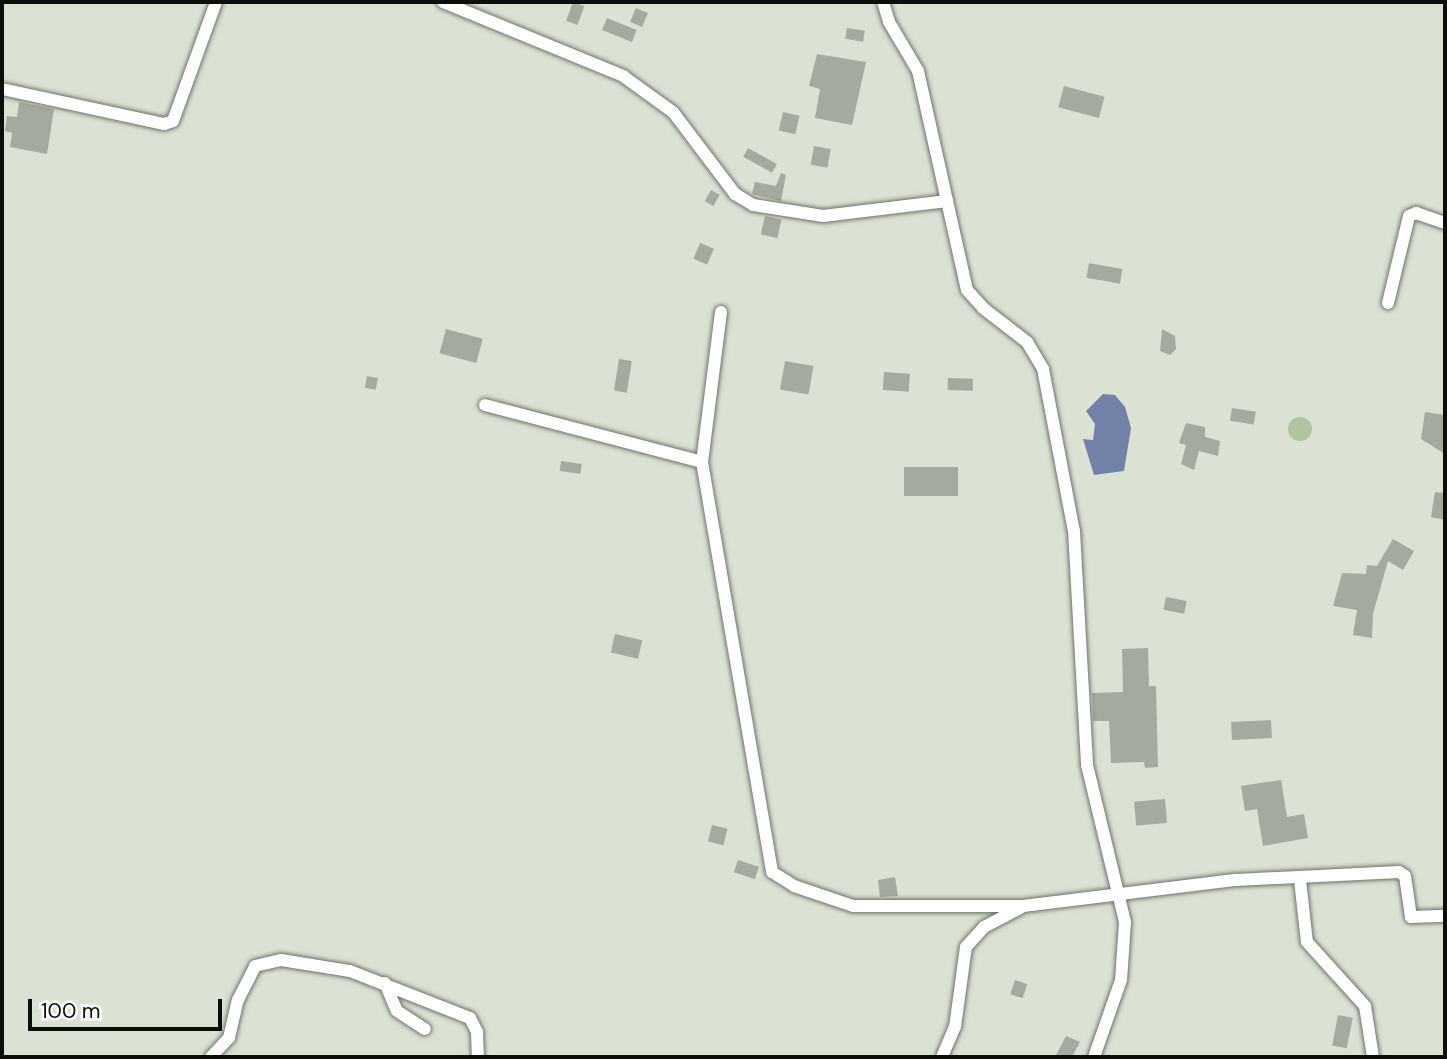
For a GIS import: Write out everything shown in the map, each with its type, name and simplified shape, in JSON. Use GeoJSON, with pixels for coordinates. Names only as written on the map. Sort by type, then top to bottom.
{"type":"FeatureCollection","features":[{"type":"Feature","properties":{"kind":"street"},"geometry":{"type":"LineString","coordinates":[[2,89],[164,124],[173,121],[216,2]]}},
{"type":"Feature","properties":{"kind":"street"},"geometry":{"type":"LineString","coordinates":[[443,2],[623,76],[673,112],[735,194],[753,205],[823,216],[947,201]]}},
{"type":"Feature","properties":{"kind":"street"},"geometry":{"type":"LineString","coordinates":[[883,2],[889,22],[918,71],[967,290],[1027,342],[1043,369],[1074,531],[1087,765],[1125,922],[1121,980],[1094,1057]]}},
{"type":"Feature","properties":{"kind":"street"},"geometry":{"type":"LineString","coordinates":[[1388,303],[1409,216],[1416,213],[1445,223]]}},
{"type":"Feature","properties":{"kind":"street"},"geometry":{"type":"LineString","coordinates":[[721,312],[702,462],[772,872],[794,886],[853,906],[1023,906],[1237,880],[1300,880],[1399,872],[1405,876],[1411,917],[1445,916]]}},
{"type":"Feature","properties":{"kind":"street"},"geometry":{"type":"LineString","coordinates":[[485,405],[702,462]]}},
{"type":"Feature","properties":{"kind":"street"},"geometry":{"type":"LineString","coordinates":[[1300,880],[1307,942],[1365,1006],[1373,1057]]}},
{"type":"Feature","properties":{"kind":"street"},"geometry":{"type":"LineString","coordinates":[[942,1057],[956,1027],[967,947],[984,928],[1023,906]]}},
{"type":"Feature","properties":{"kind":"street"},"geometry":{"type":"LineString","coordinates":[[211,1057],[229,1038],[238,1000],[255,966],[281,960],[350,971],[470,1018],[477,1032],[478,1057]]}},
{"type":"Feature","properties":{"kind":"street"},"geometry":{"type":"LineString","coordinates":[[385,983],[397,1011],[425,1029]]}},
{"type":"Feature","properties":{"kind":"green space"},"geometry":{"type":"Polygon","coordinates":[[[1300,417],[1311,424],[1312,429],[1305,440],[1300,441],[1289,434],[1288,429],[1295,418],[1300,417]]]}},
{"type":"Feature","properties":{"kind":"water"},"geometry":{"type":"Polygon","coordinates":[[[1103,394],[1115,395],[1125,407],[1131,428],[1124,471],[1094,475],[1083,439],[1093,440],[1095,424],[1086,411],[1103,394]]]}},
{"type":"Feature","properties":{"kind":"building"},"geometry":{"type":"Polygon","coordinates":[[[573,2],[584,6],[577,25],[566,21],[573,2]]]}},
{"type":"Feature","properties":{"kind":"building"},"geometry":{"type":"Polygon","coordinates":[[[636,8],[648,13],[642,27],[630,22],[636,8]]]}},
{"type":"Feature","properties":{"kind":"building"},"geometry":{"type":"Polygon","coordinates":[[[607,18],[637,30],[632,42],[602,30],[607,18]]]}},
{"type":"Feature","properties":{"kind":"building"},"geometry":{"type":"Polygon","coordinates":[[[847,28],[865,31],[863,42],[845,39],[847,28]]]}},
{"type":"Feature","properties":{"kind":"building"},"geometry":{"type":"Polygon","coordinates":[[[817,54],[866,62],[852,125],[815,118],[820,89],[809,86],[817,54]]]}},
{"type":"Feature","properties":{"kind":"building"},"geometry":{"type":"Polygon","coordinates":[[[1064,86],[1105,97],[1099,118],[1058,107],[1064,86]]]}},
{"type":"Feature","properties":{"kind":"building"},"geometry":{"type":"Polygon","coordinates":[[[19,102],[54,109],[47,154],[10,147],[12,133],[5,131],[7,116],[17,117],[19,102]]]}},
{"type":"Feature","properties":{"kind":"building"},"geometry":{"type":"Polygon","coordinates":[[[783,112],[800,116],[795,134],[779,131],[783,112]]]}},
{"type":"Feature","properties":{"kind":"building"},"geometry":{"type":"Polygon","coordinates":[[[814,146],[831,149],[827,168],[811,165],[814,146]]]}},
{"type":"Feature","properties":{"kind":"building"},"geometry":{"type":"Polygon","coordinates":[[[748,148],[777,164],[772,173],[743,157],[748,148]]]}},
{"type":"Feature","properties":{"kind":"building"},"geometry":{"type":"Polygon","coordinates":[[[781,173],[786,175],[781,201],[752,194],[755,182],[776,186],[781,173]]]}},
{"type":"Feature","properties":{"kind":"building"},"geometry":{"type":"Polygon","coordinates":[[[711,190],[720,195],[713,206],[705,201],[711,190]]]}},
{"type":"Feature","properties":{"kind":"building"},"geometry":{"type":"Polygon","coordinates":[[[765,216],[782,220],[777,238],[761,235],[765,216]]]}},
{"type":"Feature","properties":{"kind":"building"},"geometry":{"type":"Polygon","coordinates":[[[700,243],[714,249],[707,265],[693,259],[700,243]]]}},
{"type":"Feature","properties":{"kind":"building"},"geometry":{"type":"Polygon","coordinates":[[[1089,263],[1122,269],[1120,284],[1086,278],[1089,263]]]}},
{"type":"Feature","properties":{"kind":"building"},"geometry":{"type":"Polygon","coordinates":[[[446,329],[483,339],[476,363],[440,353],[446,329]]]}},
{"type":"Feature","properties":{"kind":"building"},"geometry":{"type":"Polygon","coordinates":[[[1162,329],[1175,336],[1176,349],[1170,355],[1160,351],[1162,329]]]}},
{"type":"Feature","properties":{"kind":"building"},"geometry":{"type":"Polygon","coordinates":[[[619,359],[632,361],[627,393],[614,391],[619,359]]]}},
{"type":"Feature","properties":{"kind":"building"},"geometry":{"type":"Polygon","coordinates":[[[785,361],[814,366],[809,395],[780,390],[785,361]]]}},
{"type":"Feature","properties":{"kind":"building"},"geometry":{"type":"Polygon","coordinates":[[[884,372],[910,374],[909,392],[883,390],[884,372]]]}},
{"type":"Feature","properties":{"kind":"building"},"geometry":{"type":"Polygon","coordinates":[[[367,376],[378,378],[376,390],[365,388],[367,376]]]}},
{"type":"Feature","properties":{"kind":"building"},"geometry":{"type":"Polygon","coordinates":[[[948,378],[973,379],[973,391],[948,390],[948,378]]]}},
{"type":"Feature","properties":{"kind":"building"},"geometry":{"type":"Polygon","coordinates":[[[1232,408],[1256,412],[1254,425],[1230,421],[1232,408]]]}},
{"type":"Feature","properties":{"kind":"building"},"geometry":{"type":"Polygon","coordinates":[[[1425,412],[1445,415],[1445,454],[1421,439],[1425,412]]]}},
{"type":"Feature","properties":{"kind":"building"},"geometry":{"type":"Polygon","coordinates":[[[1186,423],[1205,427],[1205,437],[1220,441],[1218,456],[1199,451],[1194,470],[1181,464],[1186,445],[1179,443],[1186,423]]]}},
{"type":"Feature","properties":{"kind":"building"},"geometry":{"type":"Polygon","coordinates":[[[561,461],[582,464],[580,474],[560,471],[561,461]]]}},
{"type":"Feature","properties":{"kind":"building"},"geometry":{"type":"Polygon","coordinates":[[[904,467],[958,467],[958,496],[904,496],[904,467]]]}},
{"type":"Feature","properties":{"kind":"building"},"geometry":{"type":"Polygon","coordinates":[[[1435,492],[1445,493],[1445,520],[1431,517],[1435,492]]]}},
{"type":"Feature","properties":{"kind":"building"},"geometry":{"type":"Polygon","coordinates":[[[1393,539],[1414,551],[1403,570],[1388,561],[1373,614],[1372,638],[1353,635],[1357,610],[1333,606],[1342,573],[1366,574],[1367,565],[1377,566],[1393,539]]]}},
{"type":"Feature","properties":{"kind":"building"},"geometry":{"type":"Polygon","coordinates":[[[1166,597],[1187,601],[1184,614],[1164,610],[1166,597]]]}},
{"type":"Feature","properties":{"kind":"building"},"geometry":{"type":"Polygon","coordinates":[[[615,634],[642,640],[638,659],[611,653],[615,634]]]}},
{"type":"Feature","properties":{"kind":"building"},"geometry":{"type":"Polygon","coordinates":[[[1148,648],[1149,686],[1156,686],[1158,767],[1145,768],[1144,762],[1111,763],[1109,721],[1093,721],[1092,693],[1123,692],[1122,649],[1148,648]]]}},
{"type":"Feature","properties":{"kind":"building"},"geometry":{"type":"Polygon","coordinates":[[[1271,720],[1272,738],[1232,740],[1231,722],[1271,720]]]}},
{"type":"Feature","properties":{"kind":"building"},"geometry":{"type":"Polygon","coordinates":[[[1281,780],[1287,817],[1304,814],[1308,838],[1263,846],[1257,809],[1245,811],[1241,786],[1281,780]]]}},
{"type":"Feature","properties":{"kind":"building"},"geometry":{"type":"Polygon","coordinates":[[[1165,799],[1167,823],[1136,826],[1134,802],[1165,799]]]}},
{"type":"Feature","properties":{"kind":"building"},"geometry":{"type":"Polygon","coordinates":[[[712,825],[728,829],[723,845],[708,841],[712,825]]]}},
{"type":"Feature","properties":{"kind":"building"},"geometry":{"type":"Polygon","coordinates":[[[738,860],[759,867],[755,879],[734,872],[738,860]]]}},
{"type":"Feature","properties":{"kind":"building"},"geometry":{"type":"Polygon","coordinates":[[[895,877],[898,896],[880,897],[878,880],[895,877]]]}},
{"type":"Feature","properties":{"kind":"building"},"geometry":{"type":"Polygon","coordinates":[[[1015,980],[1027,984],[1023,998],[1010,994],[1015,980]]]}},
{"type":"Feature","properties":{"kind":"building"},"geometry":{"type":"Polygon","coordinates":[[[1338,1015],[1353,1018],[1347,1048],[1332,1045],[1338,1015]]]}},
{"type":"Feature","properties":{"kind":"building"},"geometry":{"type":"Polygon","coordinates":[[[1066,1036],[1080,1042],[1072,1057],[1055,1057],[1066,1036]]]}}]}
